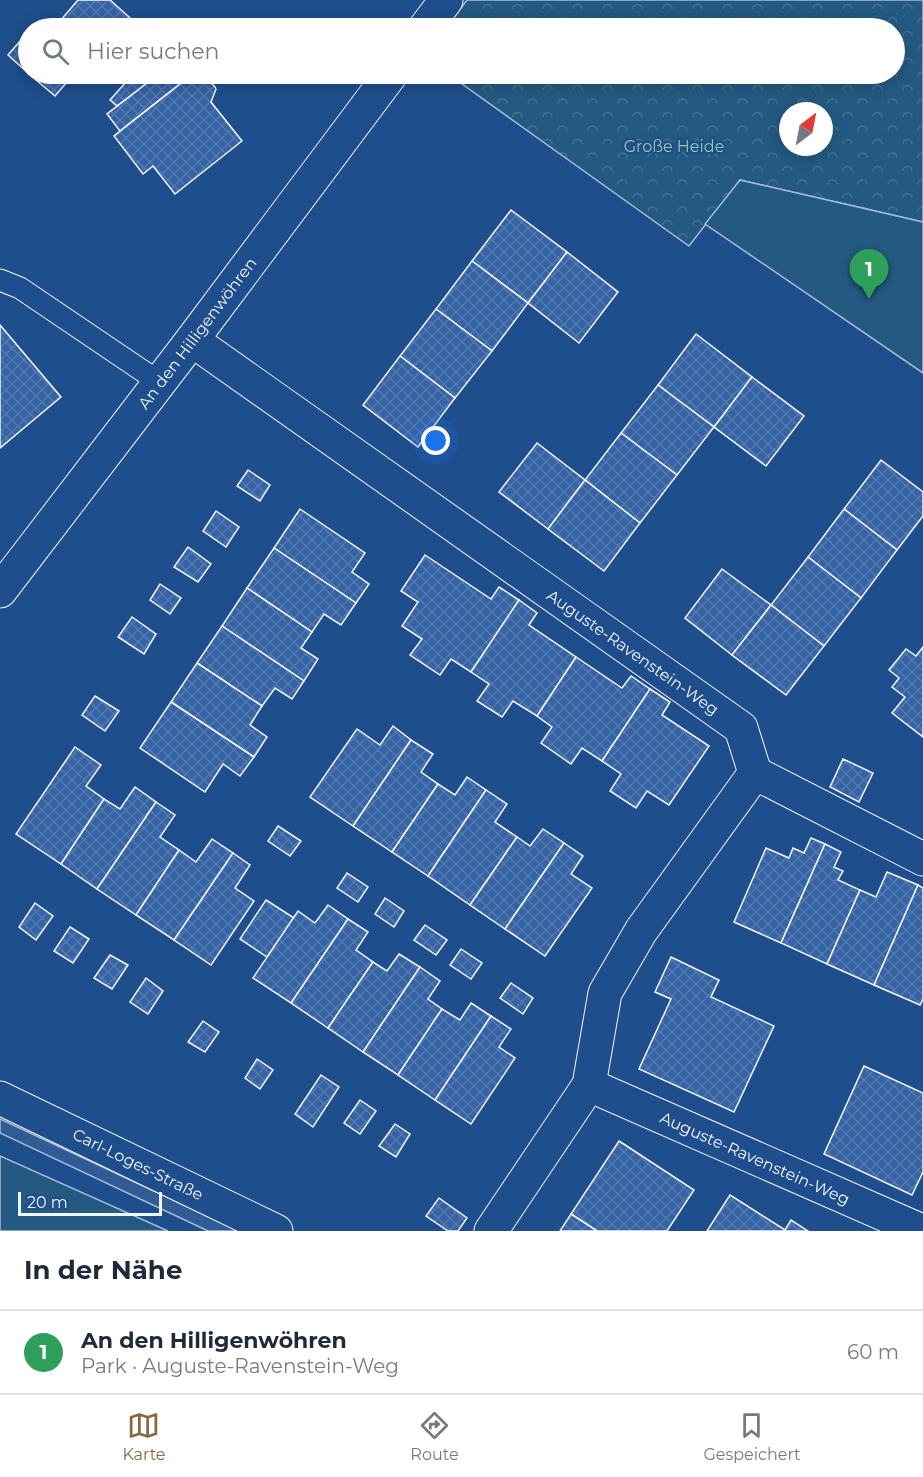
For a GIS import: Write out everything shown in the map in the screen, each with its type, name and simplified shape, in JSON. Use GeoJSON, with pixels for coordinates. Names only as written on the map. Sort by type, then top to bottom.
{"type":"FeatureCollection","features":[{"type":"Feature","properties":{"kind":"street"},"geometry":{"type":"LineString","coordinates":[[432,18],[446,0]]}},
{"type":"Feature","properties":{"kind":"street","name":"An den Hilligenwöhren"},"geometry":{"type":"LineString","coordinates":[[0,591],[384,84]]}},
{"type":"Feature","properties":{"kind":"street","name":"Auguste-Ravenstein-Weg"},"geometry":{"type":"LineString","coordinates":[[192,340],[741,728],[755,773]]}},
{"type":"Feature","properties":{"kind":"street"},"geometry":{"type":"LineString","coordinates":[[491,1231],[589,1085],[605,993],[642,931],[755,773],[923,859]]}},
{"type":"Feature","properties":{"kind":"street","name":"Auguste-Ravenstein-Weg"},"geometry":{"type":"LineString","coordinates":[[589,1085],[922,1231]]}},
{"type":"Feature","properties":{"kind":"street","name":"Carl-Loges-Straße"},"geometry":{"type":"LineString","coordinates":[[0,1098],[276,1231]]}},
{"type":"Feature","properties":{"kind":"lane"},"geometry":{"type":"LineString","coordinates":[[0,280],[20,288],[159,382]]}},
{"type":"Feature","properties":{"kind":"green space","name":"Große Heide"},"geometry":{"type":"Polygon","coordinates":[[[467,0],[923,0],[923,222],[740,180],[689,246],[462,84],[905,84],[905,18],[454,18],[467,0]]]}},
{"type":"Feature","properties":{"kind":"green space"},"geometry":{"type":"Polygon","coordinates":[[[740,180],[923,222],[923,373],[705,224],[740,180]]]}},
{"type":"Feature","properties":{"kind":"green space"},"geometry":{"type":"Polygon","coordinates":[[[0,1156],[168,1231],[0,1231],[0,1156]]]}},
{"type":"Feature","properties":{"kind":"shaded area"},"geometry":{"type":"Polygon","coordinates":[[[0,1119],[239,1231],[208,1231],[0,1133],[0,1119]]]}},
{"type":"Feature","properties":{"kind":"building"},"geometry":{"type":"Polygon","coordinates":[[[78,0],[110,0],[130,18],[63,18],[78,0]]]}},
{"type":"Feature","properties":{"kind":"building"},"geometry":{"type":"Polygon","coordinates":[[[18,44],[18,64],[8,55],[18,44]]]}},
{"type":"Feature","properties":{"kind":"building"},"geometry":{"type":"Polygon","coordinates":[[[41,84],[65,84],[55,96],[41,84]]]}},
{"type":"Feature","properties":{"kind":"building"},"geometry":{"type":"Polygon","coordinates":[[[124,84],[146,84],[117,106],[110,100],[124,84]]]}},
{"type":"Feature","properties":{"kind":"building"},"geometry":{"type":"Polygon","coordinates":[[[146,84],[179,84],[120,131],[107,114],[146,84]]]}},
{"type":"Feature","properties":{"kind":"building"},"geometry":{"type":"Polygon","coordinates":[[[180,84],[212,84],[216,89],[211,102],[242,141],[175,194],[153,166],[143,174],[114,136],[180,84]]]}},
{"type":"Feature","properties":{"kind":"building"},"geometry":{"type":"Polygon","coordinates":[[[511,210],[567,252],[528,303],[472,261],[511,210]]]}},
{"type":"Feature","properties":{"kind":"building"},"geometry":{"type":"Polygon","coordinates":[[[567,252],[618,292],[579,343],[528,303],[567,252]]]}},
{"type":"Feature","properties":{"kind":"building"},"geometry":{"type":"Polygon","coordinates":[[[472,261],[528,303],[492,351],[436,309],[472,261]]]}},
{"type":"Feature","properties":{"kind":"building"},"geometry":{"type":"Polygon","coordinates":[[[436,309],[492,351],[455,398],[400,356],[436,309]]]}},
{"type":"Feature","properties":{"kind":"building"},"geometry":{"type":"Polygon","coordinates":[[[0,325],[61,397],[0,448],[0,325]]]}},
{"type":"Feature","properties":{"kind":"building"},"geometry":{"type":"Polygon","coordinates":[[[696,334],[752,377],[714,427],[658,385],[696,334]]]}},
{"type":"Feature","properties":{"kind":"building"},"geometry":{"type":"Polygon","coordinates":[[[400,356],[455,398],[418,447],[363,405],[400,356]]]}},
{"type":"Feature","properties":{"kind":"building"},"geometry":{"type":"Polygon","coordinates":[[[752,377],[804,416],[766,466],[714,427],[752,377]]]}},
{"type":"Feature","properties":{"kind":"building"},"geometry":{"type":"Polygon","coordinates":[[[658,385],[714,427],[677,475],[621,433],[658,385]]]}},
{"type":"Feature","properties":{"kind":"building"},"geometry":{"type":"Polygon","coordinates":[[[621,433],[677,475],[640,523],[585,480],[621,433]]]}},
{"type":"Feature","properties":{"kind":"building"},"geometry":{"type":"Polygon","coordinates":[[[537,443],[585,480],[548,529],[499,492],[537,443]]]}},
{"type":"Feature","properties":{"kind":"building"},"geometry":{"type":"Polygon","coordinates":[[[881,460],[923,492],[923,516],[897,550],[844,509],[881,460]]]}},
{"type":"Feature","properties":{"kind":"building"},"geometry":{"type":"Polygon","coordinates":[[[248,470],[270,485],[260,501],[237,486],[248,470]]]}},
{"type":"Feature","properties":{"kind":"building"},"geometry":{"type":"Polygon","coordinates":[[[585,480],[640,523],[604,571],[548,529],[585,480]]]}},
{"type":"Feature","properties":{"kind":"building"},"geometry":{"type":"Polygon","coordinates":[[[300,509],[365,553],[352,572],[369,584],[356,603],[274,548],[300,509]]]}},
{"type":"Feature","properties":{"kind":"building"},"geometry":{"type":"Polygon","coordinates":[[[844,509],[897,550],[861,598],[808,557],[844,509]]]}},
{"type":"Feature","properties":{"kind":"building"},"geometry":{"type":"Polygon","coordinates":[[[216,511],[239,527],[226,547],[203,531],[216,511]]]}},
{"type":"Feature","properties":{"kind":"building"},"geometry":{"type":"Polygon","coordinates":[[[188,547],[211,564],[198,582],[174,567],[188,547]]]}},
{"type":"Feature","properties":{"kind":"building"},"geometry":{"type":"Polygon","coordinates":[[[274,548],[356,603],[341,625],[324,614],[312,632],[247,588],[274,548]]]}},
{"type":"Feature","properties":{"kind":"building"},"geometry":{"type":"Polygon","coordinates":[[[425,555],[491,599],[499,587],[519,600],[471,672],[451,659],[440,675],[410,655],[422,639],[402,626],[418,602],[401,591],[425,555]]]}},
{"type":"Feature","properties":{"kind":"building"},"geometry":{"type":"Polygon","coordinates":[[[808,557],[861,598],[824,646],[771,605],[808,557]]]}},
{"type":"Feature","properties":{"kind":"building"},"geometry":{"type":"Polygon","coordinates":[[[722,569],[771,605],[732,655],[685,618],[722,569]]]}},
{"type":"Feature","properties":{"kind":"building"},"geometry":{"type":"Polygon","coordinates":[[[160,584],[181,598],[170,614],[150,600],[160,584]]]}},
{"type":"Feature","properties":{"kind":"building"},"geometry":{"type":"Polygon","coordinates":[[[247,588],[312,632],[301,648],[318,659],[304,681],[222,626],[247,588]]]}},
{"type":"Feature","properties":{"kind":"building"},"geometry":{"type":"Polygon","coordinates":[[[519,600],[537,613],[529,625],[576,657],[537,716],[513,701],[502,717],[477,701],[489,684],[471,672],[519,600]]]}},
{"type":"Feature","properties":{"kind":"building"},"geometry":{"type":"Polygon","coordinates":[[[771,605],[824,646],[786,695],[732,655],[771,605]]]}},
{"type":"Feature","properties":{"kind":"building"},"geometry":{"type":"Polygon","coordinates":[[[132,617],[156,634],[144,654],[118,637],[132,617]]]}},
{"type":"Feature","properties":{"kind":"building"},"geometry":{"type":"Polygon","coordinates":[[[222,626],[304,681],[292,699],[275,688],[262,706],[197,663],[222,626]]]}},
{"type":"Feature","properties":{"kind":"building"},"geometry":{"type":"Polygon","coordinates":[[[923,647],[923,737],[892,713],[905,697],[892,687],[899,678],[889,670],[906,649],[916,656],[923,647]]]}},
{"type":"Feature","properties":{"kind":"building"},"geometry":{"type":"Polygon","coordinates":[[[576,657],[622,688],[631,676],[650,689],[602,761],[582,748],[571,764],[541,743],[552,727],[537,716],[576,657]]]}},
{"type":"Feature","properties":{"kind":"building"},"geometry":{"type":"Polygon","coordinates":[[[197,663],[262,706],[250,725],[267,737],[254,757],[171,702],[197,663]]]}},
{"type":"Feature","properties":{"kind":"building"},"geometry":{"type":"Polygon","coordinates":[[[650,689],[670,702],[662,715],[709,746],[669,805],[647,791],[636,808],[610,791],[621,774],[602,761],[650,689]]]}},
{"type":"Feature","properties":{"kind":"building"},"geometry":{"type":"Polygon","coordinates":[[[95,696],[119,711],[105,731],[82,715],[95,696]]]}},
{"type":"Feature","properties":{"kind":"building"},"geometry":{"type":"Polygon","coordinates":[[[171,702],[254,757],[240,776],[223,764],[205,792],[140,748],[171,702]]]}},
{"type":"Feature","properties":{"kind":"building"},"geometry":{"type":"Polygon","coordinates":[[[393,726],[411,740],[353,826],[310,797],[357,729],[380,745],[393,726]]]}},
{"type":"Feature","properties":{"kind":"building"},"geometry":{"type":"Polygon","coordinates":[[[411,740],[433,754],[421,772],[438,784],[392,852],[353,826],[411,740]]]}},
{"type":"Feature","properties":{"kind":"building"},"geometry":{"type":"Polygon","coordinates":[[[75,747],[101,765],[86,786],[104,799],[61,864],[16,834],[75,747]]]}},
{"type":"Feature","properties":{"kind":"building"},"geometry":{"type":"Polygon","coordinates":[[[843,759],[873,773],[859,802],[830,787],[843,759]]]}},
{"type":"Feature","properties":{"kind":"building"},"geometry":{"type":"Polygon","coordinates":[[[467,777],[486,790],[428,876],[392,852],[438,784],[455,795],[467,777]]]}},
{"type":"Feature","properties":{"kind":"building"},"geometry":{"type":"Polygon","coordinates":[[[135,787],[156,802],[97,889],[61,864],[104,799],[120,809],[135,787]]]}},
{"type":"Feature","properties":{"kind":"building"},"geometry":{"type":"Polygon","coordinates":[[[486,790],[507,804],[495,822],[517,837],[470,905],[428,876],[486,790]]]}},
{"type":"Feature","properties":{"kind":"building"},"geometry":{"type":"Polygon","coordinates":[[[156,802],[175,815],[160,837],[179,850],[136,915],[97,889],[156,802]]]}},
{"type":"Feature","properties":{"kind":"building"},"geometry":{"type":"Polygon","coordinates":[[[278,826],[301,841],[290,856],[268,841],[278,826]]]}},
{"type":"Feature","properties":{"kind":"building"},"geometry":{"type":"Polygon","coordinates":[[[543,829],[564,843],[505,929],[470,905],[517,837],[530,846],[543,829]]]}},
{"type":"Feature","properties":{"kind":"building"},"geometry":{"type":"Polygon","coordinates":[[[811,838],[825,844],[781,943],[734,922],[766,848],[789,858],[793,848],[804,853],[811,838]]]}},
{"type":"Feature","properties":{"kind":"building"},"geometry":{"type":"Polygon","coordinates":[[[212,839],[233,853],[174,940],[136,915],[179,850],[196,862],[212,839]]]}},
{"type":"Feature","properties":{"kind":"building"},"geometry":{"type":"Polygon","coordinates":[[[564,843],[583,856],[571,874],[592,888],[545,956],[505,929],[564,843]]]}},
{"type":"Feature","properties":{"kind":"building"},"geometry":{"type":"Polygon","coordinates":[[[825,844],[841,852],[834,867],[843,871],[838,880],[860,890],[827,964],[781,943],[825,844]]]}},
{"type":"Feature","properties":{"kind":"building"},"geometry":{"type":"Polygon","coordinates":[[[233,853],[250,865],[235,888],[254,901],[211,965],[174,940],[233,853]]]}},
{"type":"Feature","properties":{"kind":"building"},"geometry":{"type":"Polygon","coordinates":[[[887,872],[918,885],[874,985],[827,964],[860,890],[876,897],[887,872]]]}},
{"type":"Feature","properties":{"kind":"building"},"geometry":{"type":"Polygon","coordinates":[[[347,873],[368,887],[358,902],[337,888],[347,873]]]}},
{"type":"Feature","properties":{"kind":"building"},"geometry":{"type":"Polygon","coordinates":[[[918,885],[923,888],[923,999],[920,1005],[874,985],[918,885]]]}},
{"type":"Feature","properties":{"kind":"building"},"geometry":{"type":"Polygon","coordinates":[[[385,898],[404,911],[394,927],[375,914],[385,898]]]}},
{"type":"Feature","properties":{"kind":"building"},"geometry":{"type":"Polygon","coordinates":[[[266,900],[294,918],[267,957],[240,939],[266,900]]]}},
{"type":"Feature","properties":{"kind":"building"},"geometry":{"type":"Polygon","coordinates":[[[35,903],[53,916],[36,940],[19,927],[35,903]]]}},
{"type":"Feature","properties":{"kind":"building"},"geometry":{"type":"Polygon","coordinates":[[[328,905],[348,919],[291,1003],[253,978],[298,911],[315,923],[328,905]]]}},
{"type":"Feature","properties":{"kind":"building"},"geometry":{"type":"Polygon","coordinates":[[[348,919],[368,932],[356,950],[373,962],[328,1028],[291,1003],[348,919]]]}},
{"type":"Feature","properties":{"kind":"building"},"geometry":{"type":"Polygon","coordinates":[[[425,925],[447,940],[436,955],[414,940],[425,925]]]}},
{"type":"Feature","properties":{"kind":"building"},"geometry":{"type":"Polygon","coordinates":[[[70,927],[89,939],[73,963],[54,951],[70,927]]]}},
{"type":"Feature","properties":{"kind":"building"},"geometry":{"type":"Polygon","coordinates":[[[461,949],[482,963],[471,979],[450,965],[461,949]]]}},
{"type":"Feature","properties":{"kind":"building"},"geometry":{"type":"Polygon","coordinates":[[[399,954],[420,967],[363,1052],[328,1028],[373,962],[387,971],[399,954]]]}},
{"type":"Feature","properties":{"kind":"building"},"geometry":{"type":"Polygon","coordinates":[[[110,955],[128,965],[112,989],[94,978],[110,955]]]}},
{"type":"Feature","properties":{"kind":"building"},"geometry":{"type":"Polygon","coordinates":[[[671,957],[719,980],[711,997],[774,1026],[734,1112],[639,1069],[671,999],[655,992],[671,957]]]}},
{"type":"Feature","properties":{"kind":"building"},"geometry":{"type":"Polygon","coordinates":[[[420,967],[440,981],[428,999],[442,1009],[398,1075],[363,1052],[420,967]]]}},
{"type":"Feature","properties":{"kind":"building"},"geometry":{"type":"Polygon","coordinates":[[[146,978],[163,991],[148,1014],[130,1002],[146,978]]]}},
{"type":"Feature","properties":{"kind":"building"},"geometry":{"type":"Polygon","coordinates":[[[511,983],[533,998],[523,1014],[500,998],[511,983]]]}},
{"type":"Feature","properties":{"kind":"building"},"geometry":{"type":"Polygon","coordinates":[[[471,1003],[491,1016],[435,1100],[398,1075],[442,1009],[460,1020],[471,1003]]]}},
{"type":"Feature","properties":{"kind":"building"},"geometry":{"type":"Polygon","coordinates":[[[491,1016],[511,1029],[499,1047],[515,1058],[471,1124],[435,1100],[491,1016]]]}},
{"type":"Feature","properties":{"kind":"building"},"geometry":{"type":"Polygon","coordinates":[[[203,1021],[219,1032],[205,1052],[188,1042],[203,1021]]]}},
{"type":"Feature","properties":{"kind":"building"},"geometry":{"type":"Polygon","coordinates":[[[257,1059],[273,1070],[260,1089],[245,1078],[257,1059]]]}},
{"type":"Feature","properties":{"kind":"building"},"geometry":{"type":"Polygon","coordinates":[[[864,1066],[923,1093],[923,1172],[912,1195],[824,1154],[864,1066]]]}},
{"type":"Feature","properties":{"kind":"building"},"geometry":{"type":"Polygon","coordinates":[[[321,1075],[339,1087],[313,1127],[295,1114],[321,1075]]]}},
{"type":"Feature","properties":{"kind":"building"},"geometry":{"type":"Polygon","coordinates":[[[360,1100],[376,1111],[360,1134],[344,1123],[360,1100]]]}},
{"type":"Feature","properties":{"kind":"building"},"geometry":{"type":"Polygon","coordinates":[[[395,1124],[410,1134],[396,1157],[379,1146],[395,1124]]]}},
{"type":"Feature","properties":{"kind":"building"},"geometry":{"type":"Polygon","coordinates":[[[619,1141],[694,1190],[667,1231],[597,1231],[571,1214],[619,1141]]]}},
{"type":"Feature","properties":{"kind":"building"},"geometry":{"type":"Polygon","coordinates":[[[730,1195],[785,1230],[791,1220],[808,1231],[707,1231],[730,1195]]]}},
{"type":"Feature","properties":{"kind":"building"},"geometry":{"type":"Polygon","coordinates":[[[439,1198],[467,1218],[458,1231],[448,1231],[426,1216],[439,1198]]]}},
{"type":"Feature","properties":{"kind":"building"},"geometry":{"type":"Polygon","coordinates":[[[571,1214],[597,1231],[560,1231],[571,1214]]]}},
{"type":"Feature","properties":{"kind":"place","name":"An den Hilligenwöhren"},"geometry":{"type":"Point","coordinates":[869,299]}}]}
